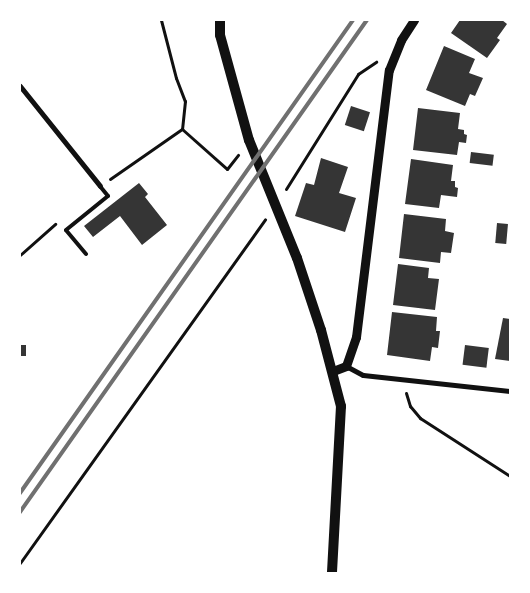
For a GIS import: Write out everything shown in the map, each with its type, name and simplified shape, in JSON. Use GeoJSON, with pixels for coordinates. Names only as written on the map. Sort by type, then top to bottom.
{"type":"FeatureCollection","features":[{"type":"Feature","properties":{"kind":"main road"},"geometry":{"type":"LineString","coordinates":[[220,20],[220,35],[249,140],[298,258],[333,371],[341,406],[332,573]]}},
{"type":"Feature","properties":{"kind":"street"},"geometry":{"type":"LineString","coordinates":[[346,366],[356,337],[391,64],[401,40],[414,20]]}},
{"type":"Feature","properties":{"kind":"street"},"geometry":{"type":"LineString","coordinates":[[20,86],[100,186]]}},
{"type":"Feature","properties":{"kind":"street"},"geometry":{"type":"LineString","coordinates":[[333,371],[346,366],[363,374],[510,392]]}},
{"type":"Feature","properties":{"kind":"lane"},"geometry":{"type":"LineString","coordinates":[[86,254],[66,230],[108,196],[100,186]]}},
{"type":"Feature","properties":{"kind":"path"},"geometry":{"type":"LineString","coordinates":[[100,186],[182,128],[185,101],[176,78],[161,20]]}},
{"type":"Feature","properties":{"kind":"path"},"geometry":{"type":"LineString","coordinates":[[286,188],[358,74],[376,61]]}},
{"type":"Feature","properties":{"kind":"path"},"geometry":{"type":"LineString","coordinates":[[182,128],[227,169]]}},
{"type":"Feature","properties":{"kind":"path"},"geometry":{"type":"LineString","coordinates":[[20,255],[57,222]]}},
{"type":"Feature","properties":{"kind":"path"},"geometry":{"type":"LineString","coordinates":[[20,563],[262,223]]}},
{"type":"Feature","properties":{"kind":"path"},"geometry":{"type":"LineString","coordinates":[[406,392],[410,406],[420,418],[510,476]]}},
{"type":"Feature","properties":{"kind":"building"},"geometry":{"type":"Polygon","coordinates":[[[460,20],[502,20],[507,24],[497,38],[500,40],[487,58],[451,33],[460,20]]]}},
{"type":"Feature","properties":{"kind":"building"},"geometry":{"type":"Polygon","coordinates":[[[444,46],[475,59],[469,73],[483,78],[475,96],[470,94],[465,106],[426,90],[444,46]]]}},
{"type":"Feature","properties":{"kind":"building"},"geometry":{"type":"Polygon","coordinates":[[[351,106],[370,112],[364,131],[345,125],[351,106]]]}},
{"type":"Feature","properties":{"kind":"building"},"geometry":{"type":"Polygon","coordinates":[[[418,108],[460,113],[458,129],[464,130],[464,134],[467,135],[466,143],[459,142],[457,155],[413,150],[418,108]]]}},
{"type":"Feature","properties":{"kind":"building"},"geometry":{"type":"Polygon","coordinates":[[[471,152],[494,155],[492,166],[470,163],[471,152]]]}},
{"type":"Feature","properties":{"kind":"building"},"geometry":{"type":"Polygon","coordinates":[[[321,158],[348,167],[339,193],[356,198],[345,232],[295,216],[306,183],[314,185],[321,158]]]}},
{"type":"Feature","properties":{"kind":"building"},"geometry":{"type":"Polygon","coordinates":[[[411,159],[453,165],[451,181],[455,181],[455,187],[458,188],[457,197],[441,195],[439,208],[405,204],[411,159]]]}},
{"type":"Feature","properties":{"kind":"building"},"geometry":{"type":"Polygon","coordinates":[[[139,183],[148,194],[145,197],[167,225],[142,245],[120,216],[93,237],[84,226],[139,183]]]}},
{"type":"Feature","properties":{"kind":"building"},"geometry":{"type":"Polygon","coordinates":[[[404,214],[446,219],[445,231],[454,233],[451,253],[441,252],[440,263],[399,258],[404,214]]]}},
{"type":"Feature","properties":{"kind":"building"},"geometry":{"type":"Polygon","coordinates":[[[497,223],[508,224],[506,244],[495,243],[497,223]]]}},
{"type":"Feature","properties":{"kind":"building"},"geometry":{"type":"Polygon","coordinates":[[[398,264],[429,268],[428,278],[439,279],[435,310],[393,305],[398,264]]]}},
{"type":"Feature","properties":{"kind":"building"},"geometry":{"type":"Polygon","coordinates":[[[392,312],[437,317],[436,331],[440,331],[438,348],[432,347],[430,361],[387,355],[392,312]]]}},
{"type":"Feature","properties":{"kind":"building"},"geometry":{"type":"Polygon","coordinates":[[[503,318],[510,319],[510,361],[495,359],[503,318]]]}},
{"type":"Feature","properties":{"kind":"building"},"geometry":{"type":"Polygon","coordinates":[[[20,345],[26,345],[26,356],[20,356],[20,345]]]}},
{"type":"Feature","properties":{"kind":"building"},"geometry":{"type":"Polygon","coordinates":[[[465,345],[489,348],[486,368],[463,365],[465,345]]]}},
{"type":"Feature","properties":{"kind":"railway"},"geometry":{"type":"LineString","coordinates":[[20,493],[353,20]]}},
{"type":"Feature","properties":{"kind":"railway"},"geometry":{"type":"LineString","coordinates":[[20,512],[367,20]]}}]}
